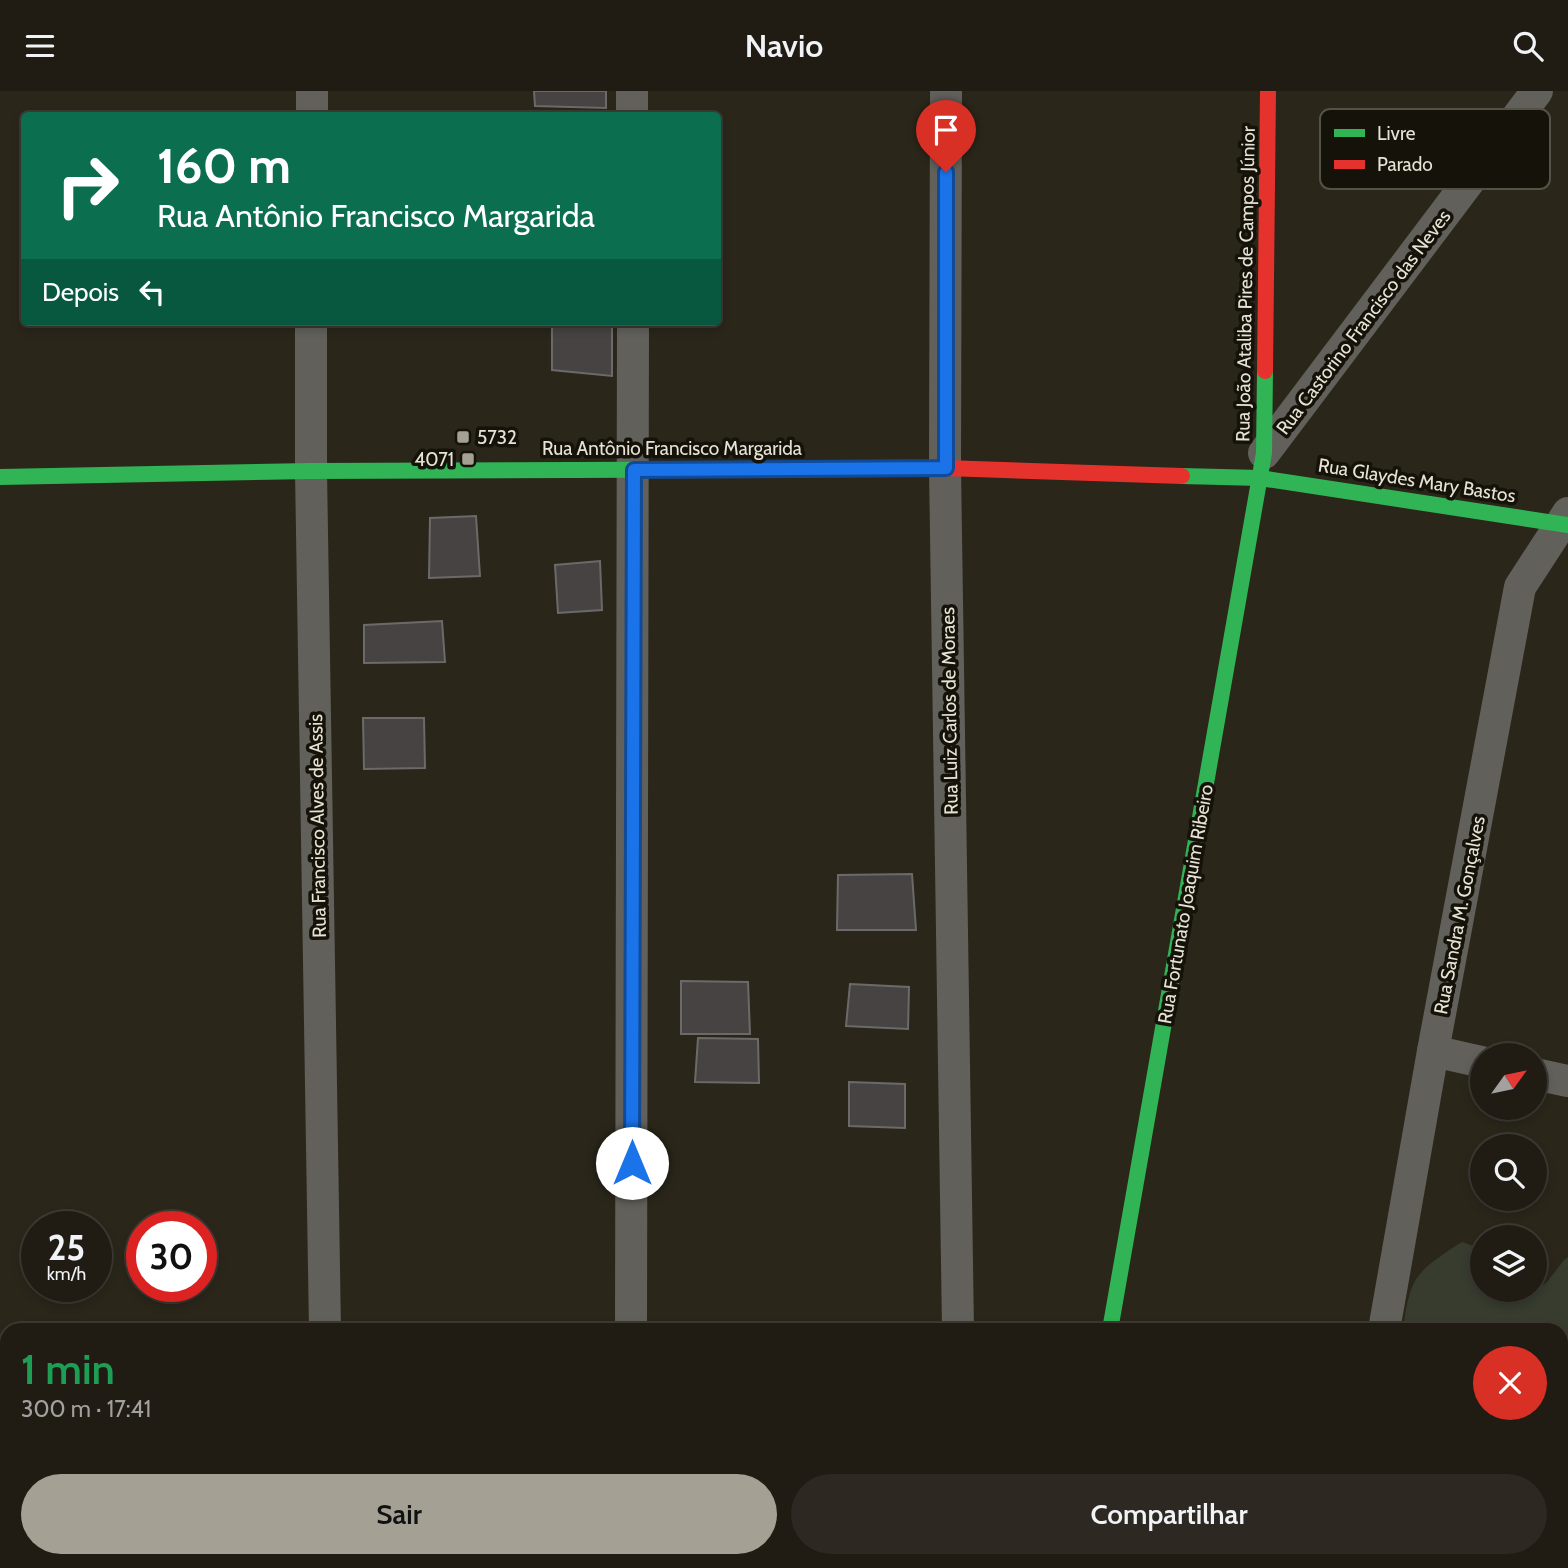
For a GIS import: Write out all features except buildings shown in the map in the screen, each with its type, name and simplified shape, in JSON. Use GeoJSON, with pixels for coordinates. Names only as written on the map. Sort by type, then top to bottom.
{"type":"FeatureCollection","features":[{"type":"Feature","properties":{"kind":"street"},"geometry":{"type":"LineString","coordinates":[[312,91],[312,112]]}},
{"type":"Feature","properties":{"kind":"street"},"geometry":{"type":"LineString","coordinates":[[632,91],[632,112]]}},
{"type":"Feature","properties":{"kind":"street","name":"Rua Luiz Carlos de Moraes"},"geometry":{"type":"LineString","coordinates":[[946,91],[946,468],[958,1323]]}},
{"type":"Feature","properties":{"kind":"street","name":"Rua João Ataliba Pires de Campos Júnior"},"geometry":{"type":"LineString","coordinates":[[1262,465],[1268,91]]}},
{"type":"Feature","properties":{"kind":"street","name":"Rua Castorino Francisco das Neves"},"geometry":{"type":"LineString","coordinates":[[1524,109],[1537,91]]}},
{"type":"Feature","properties":{"kind":"street","name":"Rua Castorino Francisco das Neves"},"geometry":{"type":"LineString","coordinates":[[1262,465],[1465,189]]}},
{"type":"Feature","properties":{"kind":"street","name":"Rua Francisco Alves de Assis"},"geometry":{"type":"LineString","coordinates":[[312,326],[311,471],[325,1323]]}},
{"type":"Feature","properties":{"kind":"street"},"geometry":{"type":"LineString","coordinates":[[631,1323],[633,326]]}},
{"type":"Feature","properties":{"kind":"street","name":"Rua Antônio Francisco Margarida"},"geometry":{"type":"LineString","coordinates":[[0,477],[311,471],[1262,465]]}},
{"type":"Feature","properties":{"kind":"street","name":"Rua Glaydes Mary Bastos"},"geometry":{"type":"LineString","coordinates":[[1262,465],[1565,520]]}},
{"type":"Feature","properties":{"kind":"street","name":"Rua Fortunato Joaquim Ribeiro"},"geometry":{"type":"LineString","coordinates":[[1111,1323],[1262,465]]}},
{"type":"Feature","properties":{"kind":"street","name":"Rua Sandra M. Gonçalves"},"geometry":{"type":"LineString","coordinates":[[1385,1323],[1520,587],[1565,520]]}},
{"type":"Feature","properties":{"kind":"street"},"geometry":{"type":"LineString","coordinates":[[1433,1051],[1470,1059]]}},
{"type":"Feature","properties":{"kind":"street"},"geometry":{"type":"LineString","coordinates":[[1547,1077],[1568,1081]]}},
{"type":"Feature","properties":{"kind":"green space"},"geometry":{"type":"Polygon","coordinates":[[[1462,1242],[1470,1245],[1470,1302],[1547,1302],[1547,1282],[1568,1257],[1568,1323],[1404,1323],[1412,1287],[1424,1270],[1462,1242]]]}},
{"type":"Feature","properties":{"kind":"traffic: fast"},"geometry":{"type":"LineString","coordinates":[[1111,1323],[1264,453],[1265,371]]}},
{"type":"Feature","properties":{"kind":"traffic: fast"},"geometry":{"type":"LineString","coordinates":[[0,477],[311,471],[834,469]]}},
{"type":"Feature","properties":{"kind":"traffic: fast"},"geometry":{"type":"LineString","coordinates":[[1182,476],[1260,478],[1568,525]]}},
{"type":"Feature","properties":{"kind":"traffic: jam"},"geometry":{"type":"LineString","coordinates":[[1265,371],[1268,91]]}},
{"type":"Feature","properties":{"kind":"traffic: jam"},"geometry":{"type":"LineString","coordinates":[[834,469],[945,468],[1182,476]]}},
{"type":"Feature","properties":{"kind":"place","name":"5732"},"geometry":{"type":"Point","coordinates":[463,437]}},
{"type":"Feature","properties":{"kind":"place","name":"4071"},"geometry":{"type":"Point","coordinates":[468,459]}},
{"type":"Feature","properties":{"kind":"route"},"geometry":{"type":"LineString","coordinates":[[632,1163],[634,470],[946,468],[946,172]]}}]}
